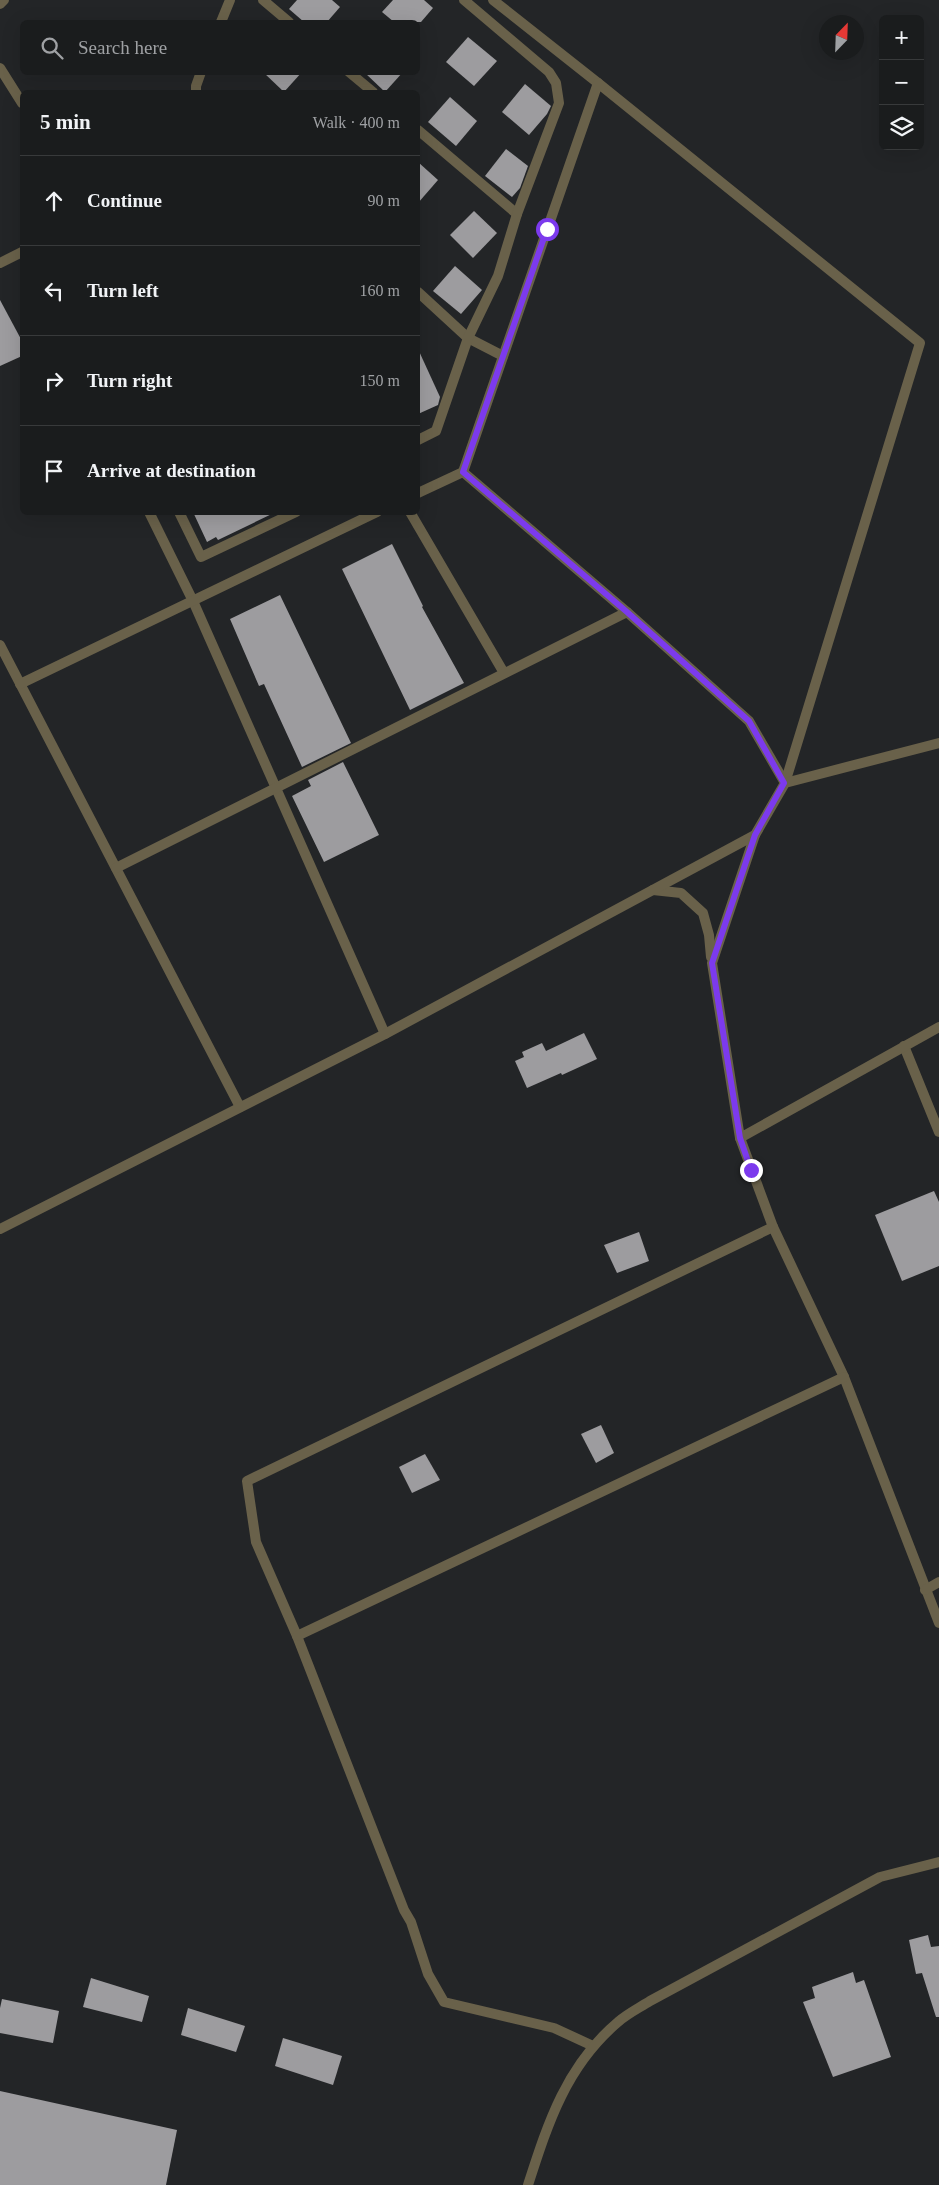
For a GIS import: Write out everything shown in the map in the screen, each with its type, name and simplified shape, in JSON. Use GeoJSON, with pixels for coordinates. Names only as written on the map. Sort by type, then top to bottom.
{"type":"FeatureCollection","features":[{"type":"Feature","properties":{"kind":"street"},"geometry":{"type":"LineString","coordinates":[[0,4],[4,0]]}},
{"type":"Feature","properties":{"kind":"street"},"geometry":{"type":"LineString","coordinates":[[222,20],[230,0]]}},
{"type":"Feature","properties":{"kind":"street"},"geometry":{"type":"LineString","coordinates":[[263,0],[288,20]]}},
{"type":"Feature","properties":{"kind":"street"},"geometry":{"type":"LineString","coordinates":[[420,439],[436,432],[468,338],[498,276],[516,214],[559,104],[559,92],[549,72],[464,0]]}},
{"type":"Feature","properties":{"kind":"street"},"geometry":{"type":"LineString","coordinates":[[494,0],[920,343],[784,783],[755,835],[712,963]]}},
{"type":"Feature","properties":{"kind":"street"},"geometry":{"type":"LineString","coordinates":[[0,68],[20,100]]}},
{"type":"Feature","properties":{"kind":"street"},"geometry":{"type":"LineString","coordinates":[[196,90],[200,75]]}},
{"type":"Feature","properties":{"kind":"street"},"geometry":{"type":"LineString","coordinates":[[352,75],[370,90]]}},
{"type":"Feature","properties":{"kind":"street"},"geometry":{"type":"LineString","coordinates":[[420,492],[463,472],[598,83]]}},
{"type":"Feature","properties":{"kind":"street"},"geometry":{"type":"LineString","coordinates":[[420,132],[516,214]]}},
{"type":"Feature","properties":{"kind":"street"},"geometry":{"type":"LineString","coordinates":[[0,263],[20,255]]}},
{"type":"Feature","properties":{"kind":"street"},"geometry":{"type":"LineString","coordinates":[[420,294],[468,338],[503,356]]}},
{"type":"Feature","properties":{"kind":"street"},"geometry":{"type":"LineString","coordinates":[[463,472],[627,612],[749,721],[784,783]]}},
{"type":"Feature","properties":{"kind":"street"},"geometry":{"type":"LineString","coordinates":[[150,515],[193,601],[385,1034]]}},
{"type":"Feature","properties":{"kind":"street"},"geometry":{"type":"LineString","coordinates":[[181,515],[202,557],[290,515]]}},
{"type":"Feature","properties":{"kind":"street"},"geometry":{"type":"LineString","coordinates":[[20,684],[372,515]]}},
{"type":"Feature","properties":{"kind":"street"},"geometry":{"type":"LineString","coordinates":[[412,515],[504,673]]}},
{"type":"Feature","properties":{"kind":"street"},"geometry":{"type":"LineString","coordinates":[[116,868],[627,612]]}},
{"type":"Feature","properties":{"kind":"street"},"geometry":{"type":"LineString","coordinates":[[0,646],[240,1107]]}},
{"type":"Feature","properties":{"kind":"street"},"geometry":{"type":"LineString","coordinates":[[784,783],[939,743]]}},
{"type":"Feature","properties":{"kind":"street"},"geometry":{"type":"LineString","coordinates":[[0,1228],[385,1034],[755,835]]}},
{"type":"Feature","properties":{"kind":"street"},"geometry":{"type":"LineString","coordinates":[[653,890],[681,893],[703,913],[710,935],[712,963],[740,1138],[772,1227],[844,1377],[939,1623]]}},
{"type":"Feature","properties":{"kind":"street"},"geometry":{"type":"LineString","coordinates":[[740,1138],[939,1026]]}},
{"type":"Feature","properties":{"kind":"street"},"geometry":{"type":"LineString","coordinates":[[904,1046],[939,1132]]}},
{"type":"Feature","properties":{"kind":"street"},"geometry":{"type":"LineString","coordinates":[[593,2046],[554,2028],[444,2002],[428,1974],[411,1922],[404,1910],[297,1636],[256,1542],[247,1481],[772,1227]]}},
{"type":"Feature","properties":{"kind":"street"},"geometry":{"type":"LineString","coordinates":[[297,1636],[844,1377]]}},
{"type":"Feature","properties":{"kind":"street"},"geometry":{"type":"LineString","coordinates":[[925,1590],[939,1582]]}},
{"type":"Feature","properties":{"kind":"street"},"geometry":{"type":"LineString","coordinates":[[528,2185],[554,2109],[574,2071],[593,2046],[619,2022],[650,2001],[880,1877],[939,1862]]}},
{"type":"Feature","properties":{"kind":"building"},"geometry":{"type":"Polygon","coordinates":[[[297,0],[332,0],[340,7],[329,20],[302,20],[289,9],[297,0]]]}},
{"type":"Feature","properties":{"kind":"building"},"geometry":{"type":"Polygon","coordinates":[[[393,0],[424,0],[433,8],[421,22],[420,20],[392,20],[382,12],[393,0]]]}},
{"type":"Feature","properties":{"kind":"building"},"geometry":{"type":"Polygon","coordinates":[[[468,37],[497,61],[474,86],[446,62],[468,37]]]}},
{"type":"Feature","properties":{"kind":"building"},"geometry":{"type":"Polygon","coordinates":[[[266,75],[299,75],[286,90],[282,90],[266,75]]]}},
{"type":"Feature","properties":{"kind":"building"},"geometry":{"type":"Polygon","coordinates":[[[367,75],[400,75],[387,90],[383,90],[367,75]]]}},
{"type":"Feature","properties":{"kind":"building"},"geometry":{"type":"Polygon","coordinates":[[[525,84],[551,106],[547,114],[529,135],[502,112],[525,84]]]}},
{"type":"Feature","properties":{"kind":"building"},"geometry":{"type":"Polygon","coordinates":[[[450,97],[477,121],[456,146],[428,122],[450,97]]]}},
{"type":"Feature","properties":{"kind":"building"},"geometry":{"type":"Polygon","coordinates":[[[506,149],[528,166],[520,188],[512,197],[485,176],[506,149]]]}},
{"type":"Feature","properties":{"kind":"building"},"geometry":{"type":"Polygon","coordinates":[[[420,164],[438,180],[420,201],[420,164]]]}},
{"type":"Feature","properties":{"kind":"building"},"geometry":{"type":"Polygon","coordinates":[[[474,211],[497,233],[473,258],[450,235],[474,211]]]}},
{"type":"Feature","properties":{"kind":"building"},"geometry":{"type":"Polygon","coordinates":[[[455,266],[482,290],[461,314],[433,291],[455,266]]]}},
{"type":"Feature","properties":{"kind":"building"},"geometry":{"type":"Polygon","coordinates":[[[0,300],[20,337],[20,357],[0,366],[0,300]]]}},
{"type":"Feature","properties":{"kind":"building"},"geometry":{"type":"Polygon","coordinates":[[[420,353],[440,397],[438,405],[420,413],[420,353]]]}},
{"type":"Feature","properties":{"kind":"building"},"geometry":{"type":"Polygon","coordinates":[[[194,515],[270,515],[218,540],[216,537],[207,542],[194,515]]]}},
{"type":"Feature","properties":{"kind":"building"},"geometry":{"type":"Polygon","coordinates":[[[392,544],[422,607],[464,683],[410,710],[342,569],[392,544]]]}},
{"type":"Feature","properties":{"kind":"building"},"geometry":{"type":"Polygon","coordinates":[[[280,595],[351,743],[302,767],[264,684],[259,686],[230,619],[280,595]]]}},
{"type":"Feature","properties":{"kind":"building"},"geometry":{"type":"Polygon","coordinates":[[[343,762],[379,835],[324,862],[292,796],[311,786],[308,780],[343,762]]]}},
{"type":"Feature","properties":{"kind":"building"},"geometry":{"type":"Polygon","coordinates":[[[584,1033],[597,1059],[527,1088],[515,1061],[524,1057],[522,1052],[542,1043],[546,1051],[584,1033]]]}},
{"type":"Feature","properties":{"kind":"building"},"geometry":{"type":"Polygon","coordinates":[[[934,1191],[939,1202],[939,1266],[902,1281],[875,1215],[934,1191]]]}},
{"type":"Feature","properties":{"kind":"building"},"geometry":{"type":"Polygon","coordinates":[[[639,1232],[649,1261],[617,1273],[604,1245],[639,1232]]]}},
{"type":"Feature","properties":{"kind":"building"},"geometry":{"type":"Polygon","coordinates":[[[601,1425],[614,1453],[596,1463],[581,1434],[601,1425]]]}},
{"type":"Feature","properties":{"kind":"building"},"geometry":{"type":"Polygon","coordinates":[[[425,1454],[440,1480],[412,1493],[399,1467],[425,1454]]]}},
{"type":"Feature","properties":{"kind":"building"},"geometry":{"type":"Polygon","coordinates":[[[928,1935],[931,1947],[939,1946],[939,2017],[936,2017],[922,1973],[916,1974],[909,1940],[928,1935]]]}},
{"type":"Feature","properties":{"kind":"building"},"geometry":{"type":"Polygon","coordinates":[[[853,1972],[856,1983],[864,1980],[891,2057],[833,2077],[803,2002],[815,1998],[812,1987],[853,1972]]]}},
{"type":"Feature","properties":{"kind":"building"},"geometry":{"type":"Polygon","coordinates":[[[91,1978],[149,1996],[142,2022],[83,2007],[91,1978]]]}},
{"type":"Feature","properties":{"kind":"building"},"geometry":{"type":"Polygon","coordinates":[[[2,1999],[59,2011],[53,2043],[0,2033],[2,1999]]]}},
{"type":"Feature","properties":{"kind":"building"},"geometry":{"type":"Polygon","coordinates":[[[188,2008],[245,2026],[236,2052],[181,2035],[188,2008]]]}},
{"type":"Feature","properties":{"kind":"building"},"geometry":{"type":"Polygon","coordinates":[[[283,2038],[342,2056],[333,2085],[275,2066],[283,2038]]]}},
{"type":"Feature","properties":{"kind":"building"},"geometry":{"type":"Polygon","coordinates":[[[0,2091],[177,2130],[166,2185],[0,2185],[0,2091]]]}},
{"type":"Feature","properties":{"kind":"route"},"geometry":{"type":"LineString","coordinates":[[547,229],[463,472],[627,612],[749,721],[784,783],[755,835],[712,963],[740,1138],[751,1170]]}}]}
